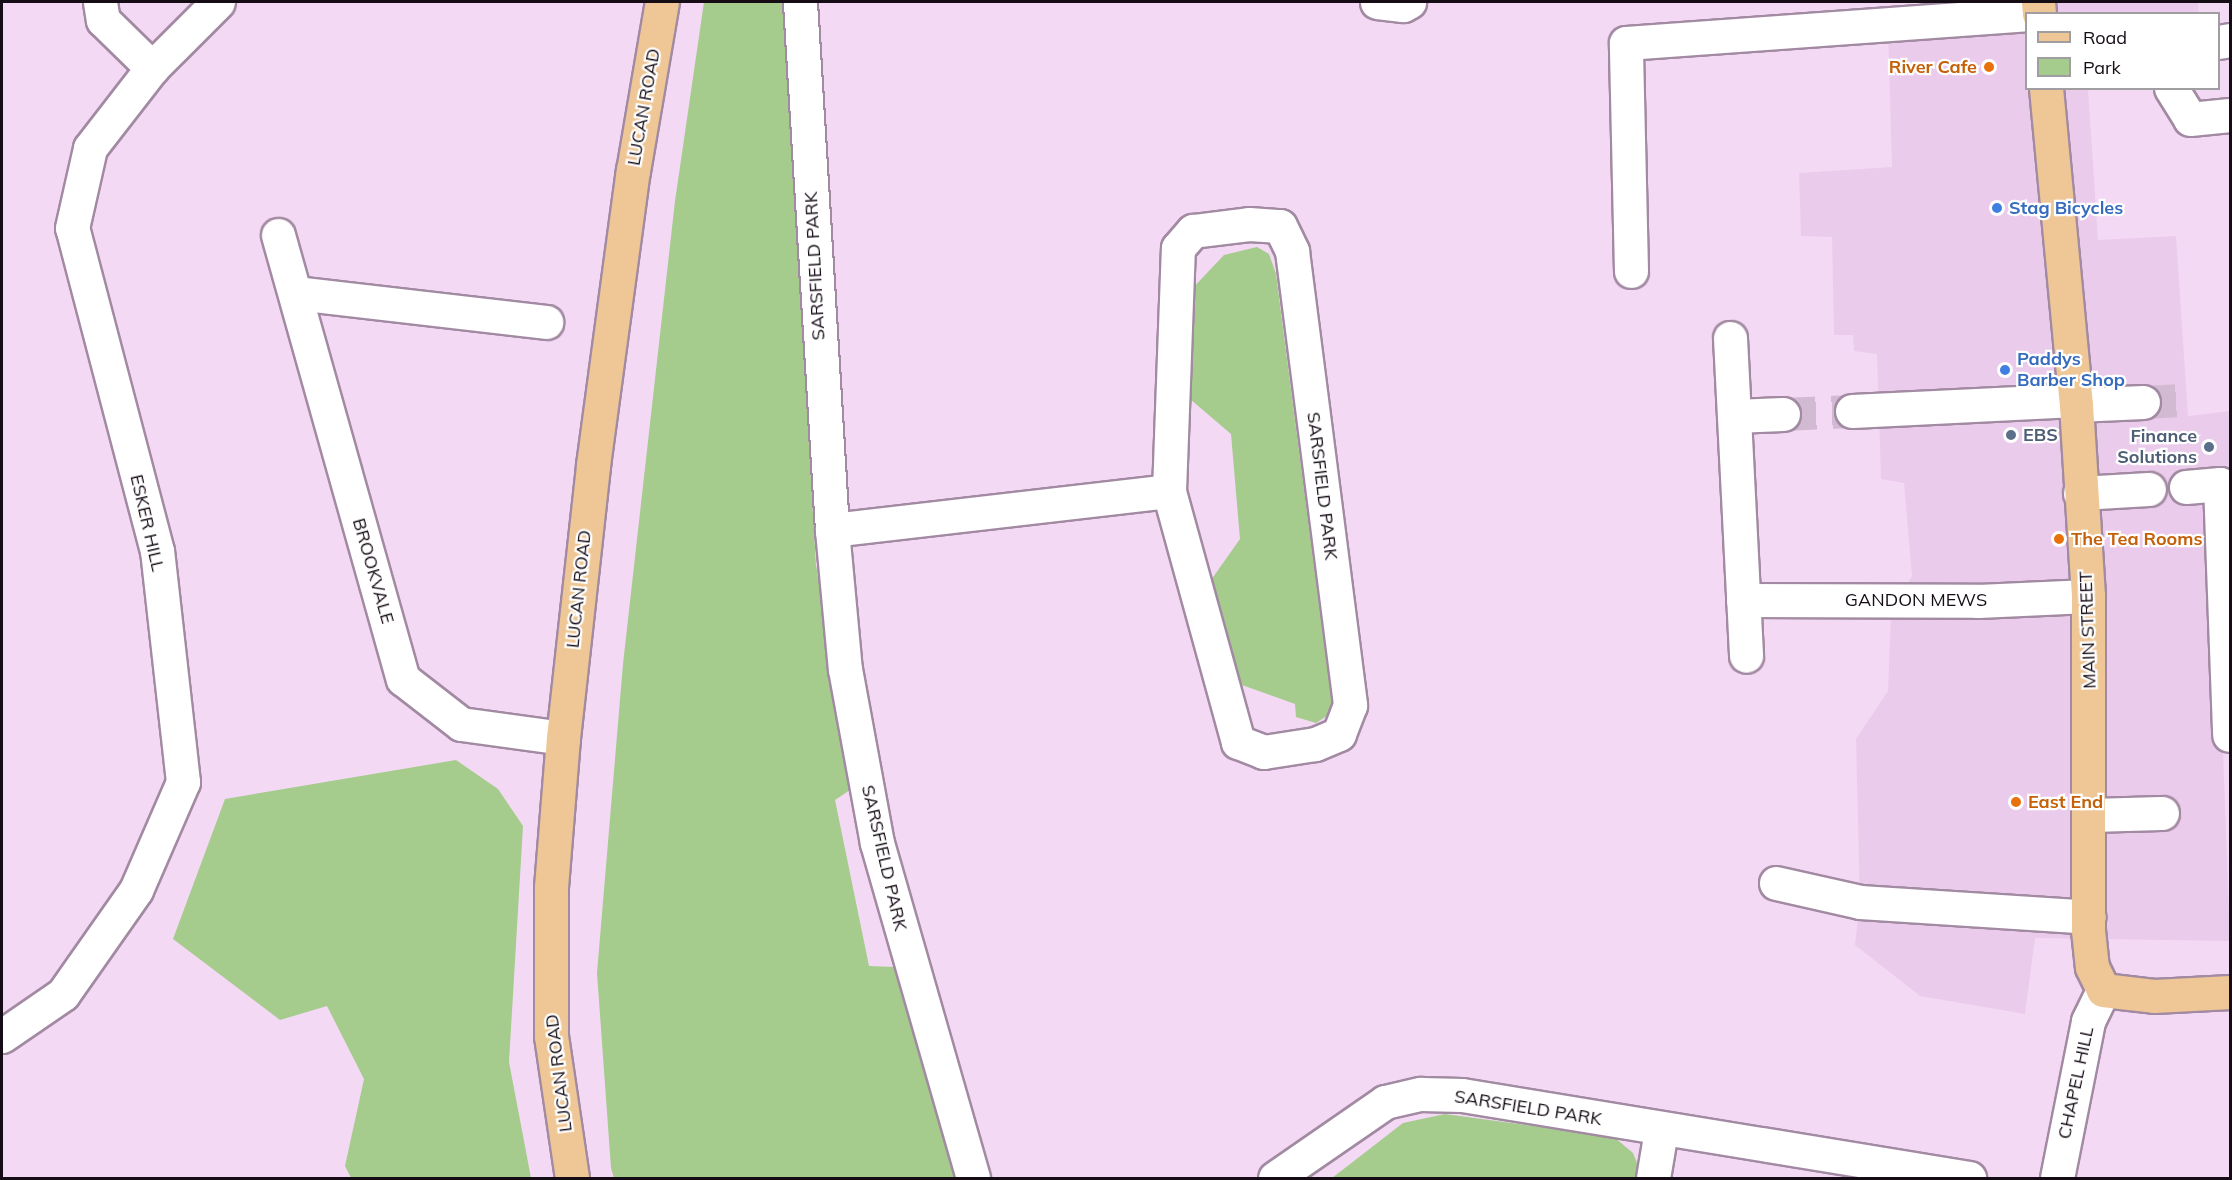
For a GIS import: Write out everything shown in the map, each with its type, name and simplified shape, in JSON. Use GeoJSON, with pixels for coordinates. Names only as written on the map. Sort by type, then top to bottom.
{"type":"FeatureCollection","features":[{"type":"Feature","properties":{"kind":"main road","name":"LUCAN ROAD"},"geometry":{"type":"LineString","coordinates":[[572,1179],[551,1036],[551,887],[562,738],[633,171],[662,2]]}},
{"type":"Feature","properties":{"kind":"main road","name":"MAIN STREET"},"geometry":{"type":"LineString","coordinates":[[2046,90],[2075,403],[2088,596],[2089,917],[2092,967],[2103,990]]}},
{"type":"Feature","properties":{"kind":"main road"},"geometry":{"type":"LineString","coordinates":[[2103,990],[2154,996],[2230,992]]}},
{"type":"Feature","properties":{"kind":"street"},"geometry":{"type":"LineString","coordinates":[[100,2],[103,20],[152,68]]}},
{"type":"Feature","properties":{"kind":"street","name":"ESKER HILL"},"geometry":{"type":"LineString","coordinates":[[2,1036],[63,994],[136,890],[183,782],[157,552],[72,228],[90,148],[152,68],[218,2]]}},
{"type":"Feature","properties":{"kind":"street","name":"SARSFIELD PARK"},"geometry":{"type":"LineString","coordinates":[[800,2],[832,530],[845,669],[877,843],[973,1179]]}},
{"type":"Feature","properties":{"kind":"street"},"geometry":{"type":"LineString","coordinates":[[1377,2],[1403,5],[1409,2]]}},
{"type":"Feature","properties":{"kind":"street"},"geometry":{"type":"LineString","coordinates":[[1630,271],[1626,44],[2025,14]]}},
{"type":"Feature","properties":{"kind":"street"},"geometry":{"type":"LineString","coordinates":[[2172,90],[2190,119],[2230,115]]}},
{"type":"Feature","properties":{"kind":"street","name":"SARSFIELD PARK"},"geometry":{"type":"LineString","coordinates":[[1249,224],[1280,226],[1292,251],[1350,705],[1339,734],[1315,744],[1264,752],[1238,742],[1168,491],[1178,248],[1193,231],[1249,224]]}},
{"type":"Feature","properties":{"kind":"street","name":"BROOKVALE"},"geometry":{"type":"LineString","coordinates":[[278,235],[403,679],[461,724],[562,738]]}},
{"type":"Feature","properties":{"kind":"street"},"geometry":{"type":"LineString","coordinates":[[296,293],[546,322]]}},
{"type":"Feature","properties":{"kind":"street"},"geometry":{"type":"LineString","coordinates":[[1730,338],[1746,656]]}},
{"type":"Feature","properties":{"kind":"street"},"geometry":{"type":"LineString","coordinates":[[1852,411],[2143,402]]}},
{"type":"Feature","properties":{"kind":"street"},"geometry":{"type":"LineString","coordinates":[[1734,416],[1783,414]]}},
{"type":"Feature","properties":{"kind":"street"},"geometry":{"type":"LineString","coordinates":[[2187,487],[2220,484],[2229,735]]}},
{"type":"Feature","properties":{"kind":"street"},"geometry":{"type":"LineString","coordinates":[[2080,493],[2149,489]]}},
{"type":"Feature","properties":{"kind":"street"},"geometry":{"type":"LineString","coordinates":[[832,530],[1168,491]]}},
{"type":"Feature","properties":{"kind":"street","name":"GANDON MEWS"},"geometry":{"type":"LineString","coordinates":[[1743,600],[1978,601],[2088,596]]}},
{"type":"Feature","properties":{"kind":"street"},"geometry":{"type":"LineString","coordinates":[[2090,815],[2162,813]]}},
{"type":"Feature","properties":{"kind":"street"},"geometry":{"type":"LineString","coordinates":[[1776,883],[1860,902],[2089,917]]}},
{"type":"Feature","properties":{"kind":"street","name":"CHAPEL HILL"},"geometry":{"type":"LineString","coordinates":[[2057,1179],[2085,1032],[2103,990]]}},
{"type":"Feature","properties":{"kind":"street","name":"SARSFIELD PARK"},"geometry":{"type":"LineString","coordinates":[[1275,1179],[1385,1102],[1421,1094],[1462,1095],[1661,1130],[1969,1179]]}},
{"type":"Feature","properties":{"kind":"street"},"geometry":{"type":"LineString","coordinates":[[1653,1179],[1661,1130]]}},
{"type":"Feature","properties":{"kind":"shaded area"},"geometry":{"type":"Polygon","coordinates":[[[2040,2],[2198,2],[2199,12],[2025,12],[2025,90],[2088,90],[2098,240],[2176,236],[2188,416],[2230,411],[2230,750],[2223,751],[2230,941],[2035,938],[2025,1014],[1920,996],[1855,945],[1860,902],[1856,739],[1888,691],[1891,614],[1912,576],[1904,483],[1881,479],[1877,354],[1854,351],[1853,335],[1834,335],[1832,237],[1801,236],[1799,173],[1892,167],[1888,26],[2040,2]]]}},
{"type":"Feature","properties":{"kind":"green space"},"geometry":{"type":"Polygon","coordinates":[[[704,2],[783,2],[816,565],[853,788],[835,800],[869,966],[895,967],[959,1178],[614,1178],[611,1168],[597,973],[623,664],[675,201],[704,2]]]}},
{"type":"Feature","properties":{"kind":"green space"},"geometry":{"type":"Polygon","coordinates":[[[1257,247],[1269,254],[1276,274],[1333,712],[1316,723],[1296,717],[1295,704],[1242,685],[1211,580],[1240,539],[1231,434],[1190,399],[1189,292],[1224,255],[1257,247]]]}},
{"type":"Feature","properties":{"kind":"green space"},"geometry":{"type":"Polygon","coordinates":[[[456,760],[498,789],[523,826],[509,1062],[531,1178],[351,1178],[345,1166],[364,1079],[327,1006],[280,1020],[173,939],[225,799],[456,760]]]}},
{"type":"Feature","properties":{"kind":"green space"},"geometry":{"type":"Polygon","coordinates":[[[1445,1114],[1614,1137],[1633,1153],[1643,1178],[1332,1178],[1403,1123],[1445,1114]]]}},
{"type":"Feature","properties":{"kind":"tunnel"},"geometry":{"type":"LineString","coordinates":[[2143,402],[2177,400]]}},
{"type":"Feature","properties":{"kind":"tunnel"},"geometry":{"type":"LineString","coordinates":[[1783,414],[1852,411]]}},
{"type":"Feature","properties":{"kind":"place","name":"River Cafe"},"geometry":{"type":"Point","coordinates":[1989,67]}},
{"type":"Feature","properties":{"kind":"place","name":"Stag Bicycles"},"geometry":{"type":"Point","coordinates":[1997,208]}},
{"type":"Feature","properties":{"kind":"place","name":"Paddys Barber Shop"},"geometry":{"type":"Point","coordinates":[2005,370]}},
{"type":"Feature","properties":{"kind":"place","name":"EBS"},"geometry":{"type":"Point","coordinates":[2011,435]}},
{"type":"Feature","properties":{"kind":"place","name":"Finance Solutions"},"geometry":{"type":"Point","coordinates":[2209,447]}},
{"type":"Feature","properties":{"kind":"place","name":"The Tea Rooms"},"geometry":{"type":"Point","coordinates":[2059,539]}},
{"type":"Feature","properties":{"kind":"place","name":"East End"},"geometry":{"type":"Point","coordinates":[2016,802]}}]}
